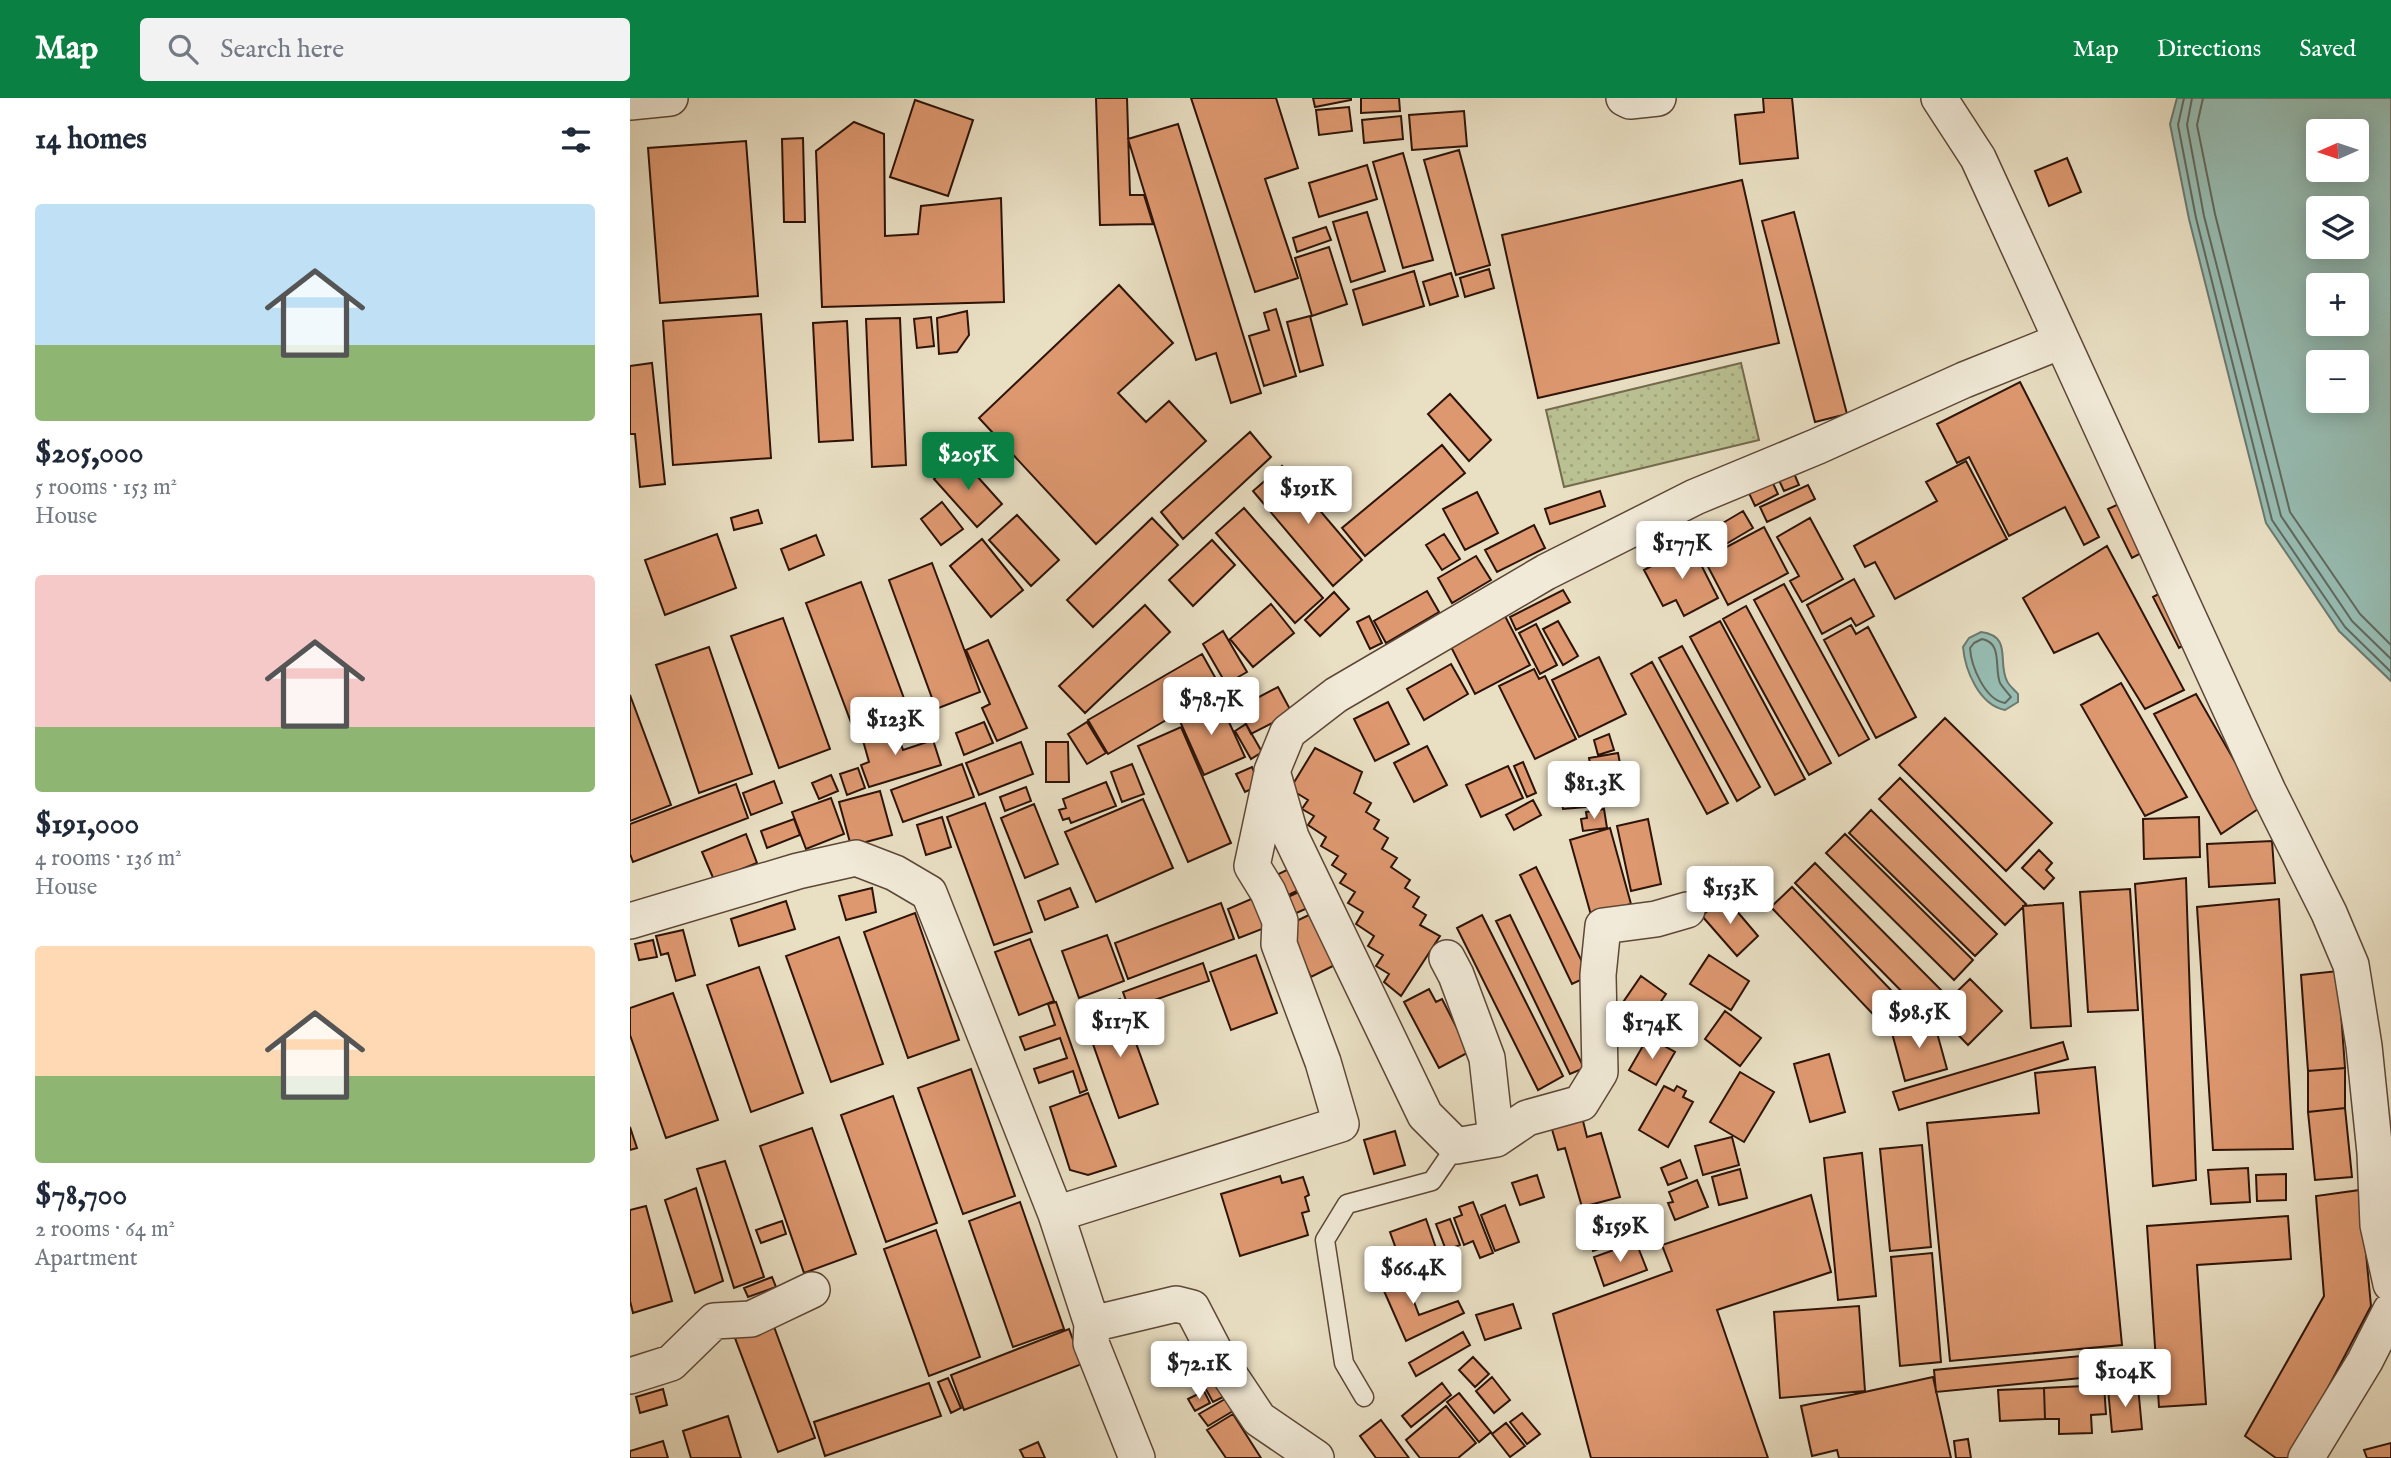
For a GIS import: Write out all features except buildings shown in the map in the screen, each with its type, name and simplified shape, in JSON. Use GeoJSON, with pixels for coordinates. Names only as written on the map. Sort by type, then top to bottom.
{"type":"FeatureCollection","features":[{"type":"Feature","properties":{"kind":"street"},"geometry":{"type":"LineString","coordinates":[[630,102],[670,98]]}},
{"type":"Feature","properties":{"kind":"street"},"geometry":{"type":"LineString","coordinates":[[1624,98],[1658,98]]}},
{"type":"Feature","properties":{"kind":"street"},"geometry":{"type":"LineString","coordinates":[[1939,98],[1978,158],[2268,791],[2329,913],[2351,965],[2369,1086],[2378,1224],[2391,1284]]}},
{"type":"Feature","properties":{"kind":"street"},"geometry":{"type":"LineString","coordinates":[[1056,1214],[1341,1124],[1323,1062],[1279,944],[1280,921],[1269,892],[1252,866],[1272,771],[1288,732],[1336,695],[1546,572],[1695,497],[1818,446],[1964,380],[2061,341]]}},
{"type":"Feature","properties":{"kind":"street"},"geometry":{"type":"LineString","coordinates":[[1272,771],[1290,837],[1425,1115],[1456,1146],[1496,1139],[1527,1118],[1581,1103],[1600,1072],[1598,975],[1603,926],[1656,919],[1687,910]]}},
{"type":"Feature","properties":{"kind":"street"},"geometry":{"type":"LineString","coordinates":[[630,921],[798,871],[856,858],[895,873],[929,893],[1056,1214],[1092,1324],[1091,1343],[1137,1458]]}},
{"type":"Feature","properties":{"kind":"street"},"geometry":{"type":"LineString","coordinates":[[1447,958],[1487,1058],[1496,1139]]}},
{"type":"Feature","properties":{"kind":"street"},"geometry":{"type":"LineString","coordinates":[[630,1376],[671,1363],[714,1321],[751,1318],[812,1290]]}},
{"type":"Feature","properties":{"kind":"street"},"geometry":{"type":"LineString","coordinates":[[1092,1324],[1176,1304],[1192,1308],[1217,1356],[1259,1419],[1316,1458]]}},
{"type":"Feature","properties":{"kind":"street"},"geometry":{"type":"LineString","coordinates":[[2306,1458],[2365,1362],[2391,1310]]}},
{"type":"Feature","properties":{"kind":"lane"},"geometry":{"type":"LineString","coordinates":[[1364,1397],[1343,1363],[1325,1240],[1347,1205],[1432,1181],[1456,1146]]}},
{"type":"Feature","properties":{"kind":"green space"},"geometry":{"type":"Polygon","coordinates":[[[1741,363],[1759,440],[1564,487],[1546,410],[1741,363]]]}},
{"type":"Feature","properties":{"kind":"water"},"geometry":{"type":"Polygon","coordinates":[[[2177,98],[2391,98],[2391,681],[2339,631],[2266,523],[2189,219],[2170,124],[2177,98]]]}},
{"type":"Feature","properties":{"kind":"water"},"geometry":{"type":"Polygon","coordinates":[[[1981,632],[1991,634],[2001,644],[2004,674],[2018,694],[2018,702],[2005,710],[1988,701],[1970,676],[1963,647],[1969,638],[1981,632]]]}}]}
